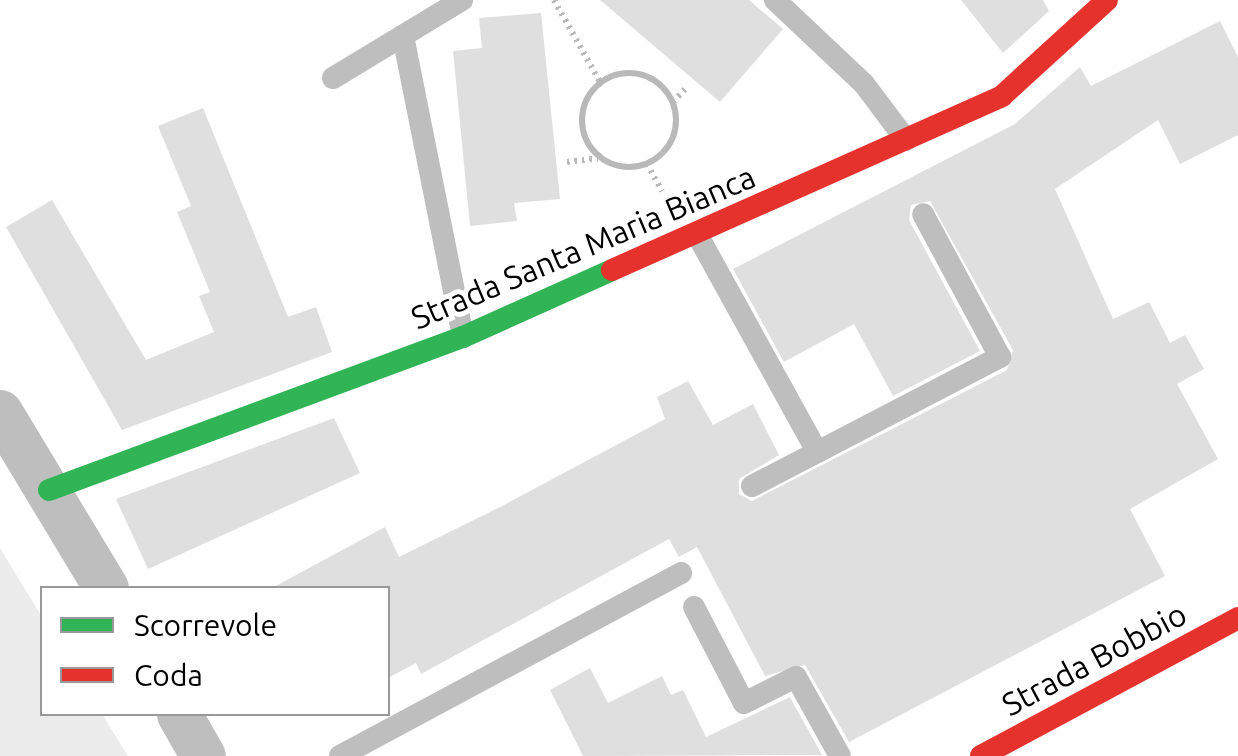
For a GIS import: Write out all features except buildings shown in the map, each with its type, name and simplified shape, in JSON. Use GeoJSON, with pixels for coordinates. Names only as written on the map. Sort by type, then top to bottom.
{"type":"FeatureCollection","features":[{"type":"Feature","properties":{"kind":"street","name":"Strada Santa Maria Bianca"},"geometry":{"type":"LineString","coordinates":[[49,490],[463,337],[698,236],[1002,96],[1107,0]]}},
{"type":"Feature","properties":{"kind":"street"},"geometry":{"type":"LineString","coordinates":[[0,412],[105,586]]}},
{"type":"Feature","properties":{"kind":"street","name":"Strada Bobbio"},"geometry":{"type":"LineString","coordinates":[[1008,750],[1238,618]]}},
{"type":"Feature","properties":{"kind":"street"},"geometry":{"type":"LineString","coordinates":[[180,716],[203,756]]}},
{"type":"Feature","properties":{"kind":"lane"},"geometry":{"type":"LineString","coordinates":[[333,78],[462,0]]}},
{"type":"Feature","properties":{"kind":"lane"},"geometry":{"type":"LineString","coordinates":[[775,0],[864,84],[906,140]]}},
{"type":"Feature","properties":{"kind":"lane"},"geometry":{"type":"LineString","coordinates":[[403,36],[463,337]]}},
{"type":"Feature","properties":{"kind":"lane"},"geometry":{"type":"LineString","coordinates":[[752,486],[1000,358],[923,214]]}},
{"type":"Feature","properties":{"kind":"lane"},"geometry":{"type":"LineString","coordinates":[[698,236],[818,452]]}},
{"type":"Feature","properties":{"kind":"lane"},"geometry":{"type":"LineString","coordinates":[[340,756],[681,573]]}},
{"type":"Feature","properties":{"kind":"lane"},"geometry":{"type":"LineString","coordinates":[[694,607],[744,704],[796,677],[840,756]]}},
{"type":"Feature","properties":{"kind":"path"},"geometry":{"type":"LineString","coordinates":[[554,0],[600,82]]}},
{"type":"Feature","properties":{"kind":"path"},"geometry":{"type":"LineString","coordinates":[[567,162],[600,158],[631,168],[656,159],[675,132],[672,102],[634,73],[600,82]]}},
{"type":"Feature","properties":{"kind":"path"},"geometry":{"type":"LineString","coordinates":[[600,82],[582,126],[600,158]]}},
{"type":"Feature","properties":{"kind":"path"},"geometry":{"type":"LineString","coordinates":[[672,102],[688,86]]}},
{"type":"Feature","properties":{"kind":"shaded area"},"geometry":{"type":"Polygon","coordinates":[[[0,548],[40,614],[40,716],[103,716],[128,756],[0,756],[0,548]]]}},
{"type":"Feature","properties":{"kind":"traffic: fast"},"geometry":{"type":"LineString","coordinates":[[49,490],[463,337],[612,270]]}},
{"type":"Feature","properties":{"kind":"traffic: jam"},"geometry":{"type":"LineString","coordinates":[[612,270],[1002,96],[1107,0]]}},
{"type":"Feature","properties":{"kind":"traffic: jam"},"geometry":{"type":"LineString","coordinates":[[981,756],[1238,618]]}}]}
